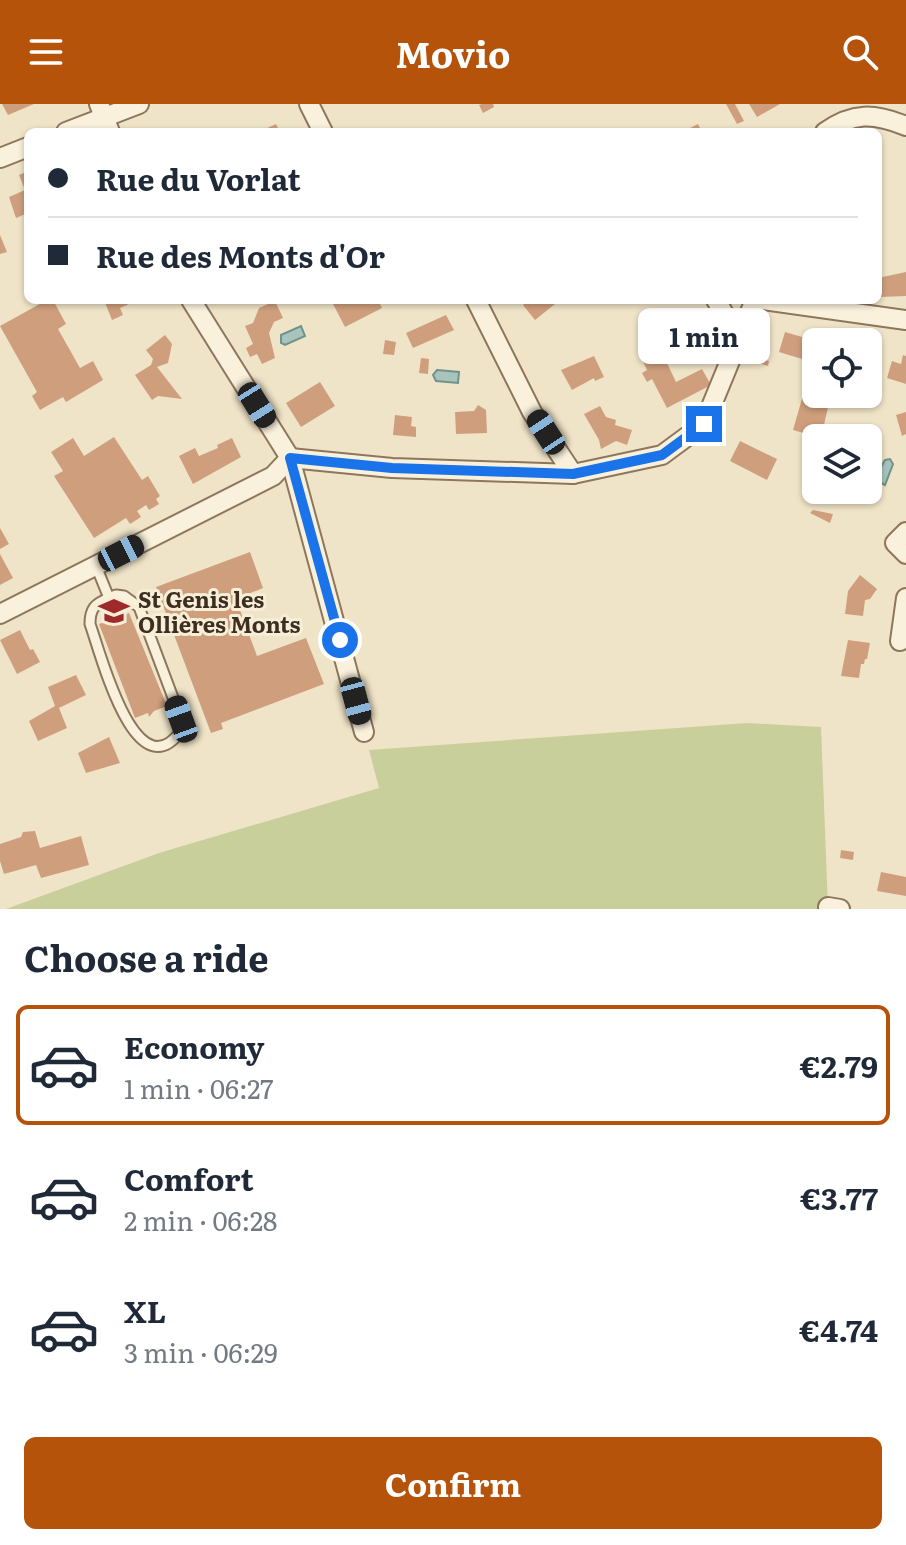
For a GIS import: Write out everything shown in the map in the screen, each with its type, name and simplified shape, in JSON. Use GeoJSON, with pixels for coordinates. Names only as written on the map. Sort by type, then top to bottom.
{"type":"FeatureCollection","features":[{"type":"Feature","properties":{"kind":"street"},"geometry":{"type":"LineString","coordinates":[[77,128],[139,104]]}},
{"type":"Feature","properties":{"kind":"street"},"geometry":{"type":"LineString","coordinates":[[309,104],[321,128]]}},
{"type":"Feature","properties":{"kind":"street"},"geometry":{"type":"LineString","coordinates":[[830,128],[841,120],[869,115],[906,126]]}},
{"type":"Feature","properties":{"kind":"street"},"geometry":{"type":"LineString","coordinates":[[0,158],[24,149]]}},
{"type":"Feature","properties":{"kind":"street"},"geometry":{"type":"LineString","coordinates":[[194,304],[290,458],[364,732]]}},
{"type":"Feature","properties":{"kind":"street"},"geometry":{"type":"LineString","coordinates":[[478,304],[532,412],[573,474]]}},
{"type":"Feature","properties":{"kind":"street"},"geometry":{"type":"LineString","coordinates":[[718,304],[730,324],[743,332]]}},
{"type":"Feature","properties":{"kind":"street"},"geometry":{"type":"LineString","coordinates":[[290,458],[392,468],[573,474],[662,455],[704,424],[754,304]]}},
{"type":"Feature","properties":{"kind":"street"},"geometry":{"type":"LineString","coordinates":[[791,304],[906,320]]}},
{"type":"Feature","properties":{"kind":"street"},"geometry":{"type":"LineString","coordinates":[[0,614],[273,476],[290,458]]}},
{"type":"Feature","properties":{"kind":"street"},"geometry":{"type":"LineString","coordinates":[[906,532],[895,543],[906,554]]}},
{"type":"Feature","properties":{"kind":"street"},"geometry":{"type":"LineString","coordinates":[[900,641],[906,598]]}},
{"type":"Feature","properties":{"kind":"lane"},"geometry":{"type":"LineString","coordinates":[[96,566],[109,598]]}},
{"type":"Feature","properties":{"kind":"lane"},"geometry":{"type":"LineString","coordinates":[[124,596],[141,611],[181,719],[181,731],[172,741],[156,746],[141,741],[122,711],[90,624],[94,604],[109,598],[124,596]]}},
{"type":"Feature","properties":{"kind":"green space"},"geometry":{"type":"Polygon","coordinates":[[[747,723],[821,727],[828,907],[837,909],[6,909],[159,853],[379,788],[369,750],[747,723]]]}},
{"type":"Feature","properties":{"kind":"water"},"geometry":{"type":"Polygon","coordinates":[[[301,326],[305,336],[285,345],[281,343],[281,335],[301,326]]]}},
{"type":"Feature","properties":{"kind":"water"},"geometry":{"type":"Polygon","coordinates":[[[437,370],[459,372],[458,383],[436,381],[433,375],[437,370]]]}},
{"type":"Feature","properties":{"kind":"water"},"geometry":{"type":"Polygon","coordinates":[[[890,459],[893,464],[885,485],[882,483],[882,465],[890,459]]]}},
{"type":"Feature","properties":{"kind":"building"},"geometry":{"type":"Polygon","coordinates":[[[2,104],[34,104],[8,115],[2,104]]]}},
{"type":"Feature","properties":{"kind":"building"},"geometry":{"type":"Polygon","coordinates":[[[493,104],[494,107],[483,113],[479,105],[493,104]]]}},
{"type":"Feature","properties":{"kind":"building"},"geometry":{"type":"Polygon","coordinates":[[[726,104],[735,104],[744,121],[737,124],[726,104]]]}},
{"type":"Feature","properties":{"kind":"building"},"geometry":{"type":"Polygon","coordinates":[[[749,104],[780,104],[757,117],[749,104]]]}},
{"type":"Feature","properties":{"kind":"building"},"geometry":{"type":"Polygon","coordinates":[[[24,190],[24,215],[16,218],[9,197],[24,190]]]}},
{"type":"Feature","properties":{"kind":"building"},"geometry":{"type":"Polygon","coordinates":[[[0,235],[7,252],[0,254],[0,235]]]}},
{"type":"Feature","properties":{"kind":"building"},"geometry":{"type":"Polygon","coordinates":[[[906,272],[906,296],[882,297],[882,277],[906,272]]]}},
{"type":"Feature","properties":{"kind":"building"},"geometry":{"type":"Polygon","coordinates":[[[40,304],[55,304],[66,324],[58,329],[80,368],[93,361],[103,380],[66,402],[63,397],[40,410],[32,396],[37,392],[0,326],[40,304]]]}},
{"type":"Feature","properties":{"kind":"building"},"geometry":{"type":"Polygon","coordinates":[[[106,304],[129,304],[120,308],[123,315],[112,320],[106,304]]]}},
{"type":"Feature","properties":{"kind":"building"},"geometry":{"type":"Polygon","coordinates":[[[276,304],[283,318],[274,322],[269,333],[275,358],[262,364],[257,354],[250,357],[246,348],[253,344],[245,326],[253,323],[259,308],[276,304]]]}},
{"type":"Feature","properties":{"kind":"building"},"geometry":{"type":"Polygon","coordinates":[[[333,304],[380,304],[382,308],[345,327],[333,304]]]}},
{"type":"Feature","properties":{"kind":"building"},"geometry":{"type":"Polygon","coordinates":[[[524,304],[555,304],[535,320],[524,304]]]}},
{"type":"Feature","properties":{"kind":"building"},"geometry":{"type":"Polygon","coordinates":[[[446,315],[454,330],[413,348],[406,333],[446,315]]]}},
{"type":"Feature","properties":{"kind":"building"},"geometry":{"type":"Polygon","coordinates":[[[694,329],[698,334],[693,337],[697,345],[666,361],[676,382],[702,369],[711,385],[667,408],[652,379],[647,382],[642,373],[647,370],[640,355],[644,353],[646,357],[694,329]]]}},
{"type":"Feature","properties":{"kind":"building"},"geometry":{"type":"Polygon","coordinates":[[[785,332],[802,337],[802,359],[779,352],[785,332]]]}},
{"type":"Feature","properties":{"kind":"building"},"geometry":{"type":"Polygon","coordinates":[[[165,335],[172,344],[168,363],[157,367],[182,399],[158,396],[152,400],[135,375],[151,365],[153,359],[146,350],[165,335]]]}},
{"type":"Feature","properties":{"kind":"building"},"geometry":{"type":"Polygon","coordinates":[[[385,340],[396,342],[394,355],[383,354],[385,340]]]}},
{"type":"Feature","properties":{"kind":"building"},"geometry":{"type":"Polygon","coordinates":[[[903,355],[906,356],[906,384],[887,378],[892,361],[901,364],[903,355]]]}},
{"type":"Feature","properties":{"kind":"building"},"geometry":{"type":"Polygon","coordinates":[[[594,356],[604,377],[595,381],[594,378],[572,390],[561,370],[594,356]]]}},
{"type":"Feature","properties":{"kind":"building"},"geometry":{"type":"Polygon","coordinates":[[[756,357],[769,361],[768,366],[754,362],[756,357]]]}},
{"type":"Feature","properties":{"kind":"building"},"geometry":{"type":"Polygon","coordinates":[[[421,358],[429,359],[428,374],[419,373],[421,358]]]}},
{"type":"Feature","properties":{"kind":"building"},"geometry":{"type":"Polygon","coordinates":[[[320,382],[335,406],[301,427],[286,403],[320,382]]]}},
{"type":"Feature","properties":{"kind":"building"},"geometry":{"type":"Polygon","coordinates":[[[802,398],[802,408],[828,408],[824,424],[802,424],[802,433],[793,430],[802,398]]]}},
{"type":"Feature","properties":{"kind":"building"},"geometry":{"type":"Polygon","coordinates":[[[478,405],[486,410],[487,433],[456,434],[455,412],[474,411],[478,405]]]}},
{"type":"Feature","properties":{"kind":"building"},"geometry":{"type":"Polygon","coordinates":[[[600,406],[606,417],[616,420],[615,425],[632,430],[627,445],[616,441],[601,449],[584,414],[600,406]]]}},
{"type":"Feature","properties":{"kind":"building"},"geometry":{"type":"Polygon","coordinates":[[[906,412],[906,434],[902,436],[896,415],[906,412]]]}},
{"type":"Feature","properties":{"kind":"building"},"geometry":{"type":"Polygon","coordinates":[[[395,415],[412,417],[411,426],[416,427],[416,437],[393,435],[395,415]]]}},
{"type":"Feature","properties":{"kind":"building"},"geometry":{"type":"Polygon","coordinates":[[[114,437],[142,480],[148,476],[160,496],[156,499],[159,504],[149,510],[146,505],[137,511],[141,517],[130,524],[126,518],[94,538],[54,476],[63,471],[51,452],[73,438],[84,456],[114,437]]]}},
{"type":"Feature","properties":{"kind":"building"},"geometry":{"type":"Polygon","coordinates":[[[232,438],[241,457],[193,484],[179,456],[195,448],[199,456],[232,438]]]}},
{"type":"Feature","properties":{"kind":"building"},"geometry":{"type":"Polygon","coordinates":[[[740,441],[777,459],[767,480],[730,461],[740,441]]]}},
{"type":"Feature","properties":{"kind":"building"},"geometry":{"type":"Polygon","coordinates":[[[813,510],[833,514],[830,523],[810,513],[813,510]]]}},
{"type":"Feature","properties":{"kind":"building"},"geometry":{"type":"Polygon","coordinates":[[[0,528],[9,544],[0,549],[0,528]]]}},
{"type":"Feature","properties":{"kind":"building"},"geometry":{"type":"Polygon","coordinates":[[[250,552],[263,588],[236,599],[257,656],[306,638],[324,684],[221,723],[223,729],[211,733],[156,587],[250,552]]]}},
{"type":"Feature","properties":{"kind":"building"},"geometry":{"type":"Polygon","coordinates":[[[0,554],[13,578],[0,585],[0,554]]]}},
{"type":"Feature","properties":{"kind":"building"},"geometry":{"type":"Polygon","coordinates":[[[860,575],[877,589],[870,599],[865,600],[863,616],[845,614],[848,591],[860,575]]]}},
{"type":"Feature","properties":{"kind":"building"},"geometry":{"type":"Polygon","coordinates":[[[129,613],[167,706],[154,711],[149,717],[148,713],[135,718],[99,624],[129,613]]]}},
{"type":"Feature","properties":{"kind":"building"},"geometry":{"type":"Polygon","coordinates":[[[20,630],[40,662],[17,674],[0,640],[20,630]]]}},
{"type":"Feature","properties":{"kind":"building"},"geometry":{"type":"Polygon","coordinates":[[[848,640],[870,643],[859,678],[841,676],[848,640]]]}},
{"type":"Feature","properties":{"kind":"building"},"geometry":{"type":"Polygon","coordinates":[[[76,675],[86,695],[59,708],[67,728],[38,741],[29,721],[55,706],[48,687],[76,675]]]}},
{"type":"Feature","properties":{"kind":"building"},"geometry":{"type":"Polygon","coordinates":[[[109,737],[120,763],[86,773],[78,753],[109,737]]]}},
{"type":"Feature","properties":{"kind":"building"},"geometry":{"type":"Polygon","coordinates":[[[35,831],[40,848],[81,836],[89,865],[41,878],[36,865],[4,874],[0,844],[21,837],[23,832],[35,831]]]}},
{"type":"Feature","properties":{"kind":"building"},"geometry":{"type":"Polygon","coordinates":[[[841,850],[854,852],[853,860],[840,858],[841,850]]]}},
{"type":"Feature","properties":{"kind":"building"},"geometry":{"type":"Polygon","coordinates":[[[881,872],[906,877],[906,896],[877,891],[881,872]]]}},
{"type":"Feature","properties":{"kind":"place","name":"St Genis les Ollières Monts"},"geometry":{"type":"Point","coordinates":[114,611]}},
{"type":"Feature","properties":{"kind":"route"},"geometry":{"type":"LineString","coordinates":[[340,640],[290,458],[392,468],[573,474],[662,455],[704,424]]}}]}
